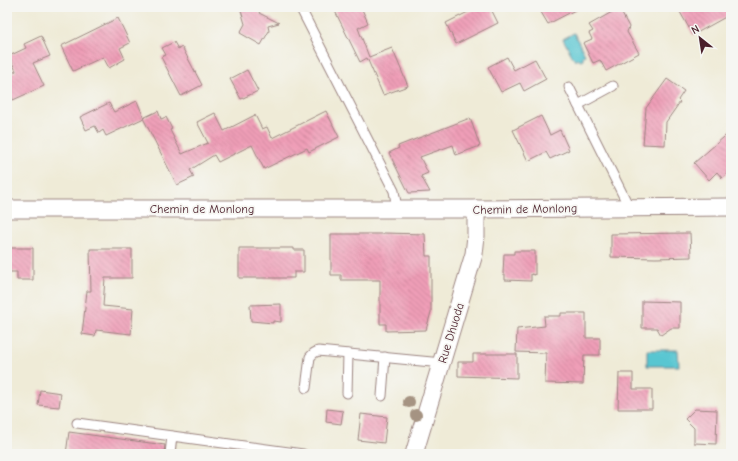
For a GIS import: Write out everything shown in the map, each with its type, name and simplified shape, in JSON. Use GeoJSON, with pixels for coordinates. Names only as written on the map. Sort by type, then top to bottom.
{"type":"FeatureCollection","features":[{"type":"Feature","properties":{"kind":"street","name":"Chemin de Monlong"},"geometry":{"type":"LineString","coordinates":[[7,209],[476,209],[731,207]]}},
{"type":"Feature","properties":{"kind":"street","name":"Rue Dhuoda"},"geometry":{"type":"LineString","coordinates":[[414,454],[474,254],[476,209]]}},
{"type":"Feature","properties":{"kind":"lane"},"geometry":{"type":"LineString","coordinates":[[300,7],[394,191],[397,209]]}},
{"type":"Feature","properties":{"kind":"lane"},"geometry":{"type":"LineString","coordinates":[[578,105],[613,86]]}},
{"type":"Feature","properties":{"kind":"lane"},"geometry":{"type":"LineString","coordinates":[[569,87],[629,207]]}},
{"type":"Feature","properties":{"kind":"lane"},"geometry":{"type":"LineString","coordinates":[[306,388],[310,357],[318,351],[442,363]]}},
{"type":"Feature","properties":{"kind":"lane"},"geometry":{"type":"LineString","coordinates":[[347,393],[348,354]]}},
{"type":"Feature","properties":{"kind":"lane"},"geometry":{"type":"LineString","coordinates":[[382,396],[384,357]]}},
{"type":"Feature","properties":{"kind":"lane"},"geometry":{"type":"LineString","coordinates":[[77,423],[302,454]]}},
{"type":"Feature","properties":{"kind":"lane"},"geometry":{"type":"LineString","coordinates":[[170,454],[172,436]]}},
{"type":"Feature","properties":{"kind":"water"},"geometry":{"type":"Polygon","coordinates":[[[574,33],[585,55],[581,61],[577,59],[575,61],[563,39],[574,33]]]}},
{"type":"Feature","properties":{"kind":"water"},"geometry":{"type":"Polygon","coordinates":[[[647,350],[678,350],[679,366],[647,366],[647,350]]]}},
{"type":"Feature","properties":{"kind":"building"},"geometry":{"type":"Polygon","coordinates":[[[240,7],[262,7],[259,13],[279,23],[268,26],[269,31],[261,45],[240,33],[245,24],[240,7]]]}},
{"type":"Feature","properties":{"kind":"building"},"geometry":{"type":"Polygon","coordinates":[[[333,7],[361,7],[368,23],[358,28],[369,57],[392,48],[408,86],[383,95],[367,58],[360,62],[333,7]]]}},
{"type":"Feature","properties":{"kind":"building"},"geometry":{"type":"Polygon","coordinates":[[[478,7],[490,7],[498,23],[456,44],[446,23],[478,7]]]}},
{"type":"Feature","properties":{"kind":"building"},"geometry":{"type":"Polygon","coordinates":[[[538,7],[581,7],[548,24],[538,7]]]}},
{"type":"Feature","properties":{"kind":"building"},"geometry":{"type":"Polygon","coordinates":[[[691,7],[731,7],[731,14],[693,35],[680,12],[691,7]]]}},
{"type":"Feature","properties":{"kind":"building"},"geometry":{"type":"Polygon","coordinates":[[[619,8],[629,27],[627,32],[639,53],[606,71],[600,60],[593,63],[583,43],[592,39],[589,33],[593,31],[589,25],[619,8]]]}},
{"type":"Feature","properties":{"kind":"building"},"geometry":{"type":"Polygon","coordinates":[[[118,18],[130,43],[120,48],[125,59],[109,68],[103,57],[73,71],[61,46],[118,18]]]}},
{"type":"Feature","properties":{"kind":"building"},"geometry":{"type":"Polygon","coordinates":[[[41,36],[50,56],[33,63],[44,86],[13,100],[7,88],[7,76],[16,71],[9,56],[26,48],[24,44],[41,36]]]}},
{"type":"Feature","properties":{"kind":"building"},"geometry":{"type":"Polygon","coordinates":[[[174,42],[178,49],[182,47],[202,85],[181,96],[161,57],[166,55],[162,48],[174,42]]]}},
{"type":"Feature","properties":{"kind":"building"},"geometry":{"type":"Polygon","coordinates":[[[507,57],[514,70],[535,59],[546,79],[524,91],[520,83],[501,92],[488,67],[507,57]]]}},
{"type":"Feature","properties":{"kind":"building"},"geometry":{"type":"Polygon","coordinates":[[[247,70],[258,91],[241,99],[230,79],[247,70]]]}},
{"type":"Feature","properties":{"kind":"building"},"geometry":{"type":"Polygon","coordinates":[[[667,79],[684,91],[678,100],[680,102],[666,122],[665,145],[643,144],[646,108],[667,79]]]}},
{"type":"Feature","properties":{"kind":"building"},"geometry":{"type":"Polygon","coordinates":[[[137,101],[144,118],[106,136],[103,130],[99,133],[95,126],[86,130],[80,117],[109,103],[114,112],[137,101]]]}},
{"type":"Feature","properties":{"kind":"building"},"geometry":{"type":"Polygon","coordinates":[[[158,111],[161,119],[166,117],[172,129],[170,130],[182,154],[208,143],[197,122],[215,113],[224,131],[255,115],[262,129],[267,127],[272,138],[326,111],[339,137],[309,152],[307,148],[264,169],[252,145],[218,162],[214,155],[190,170],[194,177],[177,185],[143,118],[158,111]]]}},
{"type":"Feature","properties":{"kind":"building"},"geometry":{"type":"Polygon","coordinates":[[[541,116],[550,135],[560,130],[569,150],[550,159],[546,152],[528,161],[513,130],[541,116]]]}},
{"type":"Feature","properties":{"kind":"building"},"geometry":{"type":"Polygon","coordinates":[[[470,118],[480,146],[456,155],[453,145],[420,157],[428,173],[421,176],[430,192],[409,193],[389,153],[399,148],[398,146],[470,118]]]}},
{"type":"Feature","properties":{"kind":"building"},"geometry":{"type":"Polygon","coordinates":[[[731,131],[731,170],[722,178],[717,172],[709,180],[694,163],[731,131]]]}},
{"type":"Feature","properties":{"kind":"building"},"geometry":{"type":"Polygon","coordinates":[[[690,233],[691,257],[611,257],[611,234],[690,233]]]}},
{"type":"Feature","properties":{"kind":"building"},"geometry":{"type":"Polygon","coordinates":[[[331,234],[425,234],[426,256],[431,256],[431,312],[426,330],[386,331],[386,324],[380,324],[380,280],[341,280],[341,275],[331,275],[331,234]]]}},
{"type":"Feature","properties":{"kind":"building"},"geometry":{"type":"Polygon","coordinates":[[[7,248],[33,248],[33,280],[17,280],[17,272],[7,272],[7,248]]]}},
{"type":"Feature","properties":{"kind":"building"},"geometry":{"type":"Polygon","coordinates":[[[239,248],[294,248],[294,250],[304,250],[304,272],[294,272],[294,278],[239,278],[239,248]]]}},
{"type":"Feature","properties":{"kind":"building"},"geometry":{"type":"Polygon","coordinates":[[[90,249],[132,249],[132,278],[105,278],[103,306],[133,309],[131,334],[96,330],[95,336],[82,334],[87,291],[91,291],[90,249]]]}},
{"type":"Feature","properties":{"kind":"building"},"geometry":{"type":"Polygon","coordinates":[[[514,251],[535,251],[535,275],[531,274],[531,281],[505,280],[505,274],[503,274],[504,254],[514,254],[514,251]]]}},
{"type":"Feature","properties":{"kind":"building"},"geometry":{"type":"Polygon","coordinates":[[[642,301],[680,302],[680,328],[671,328],[661,335],[657,328],[642,328],[642,301]]]}},
{"type":"Feature","properties":{"kind":"building"},"geometry":{"type":"Polygon","coordinates":[[[281,304],[281,322],[273,321],[273,323],[251,321],[250,305],[281,304]]]}},
{"type":"Feature","properties":{"kind":"building"},"geometry":{"type":"Polygon","coordinates":[[[561,313],[586,313],[586,338],[600,338],[600,355],[584,355],[583,384],[545,383],[546,353],[516,352],[517,329],[545,326],[544,316],[561,316],[561,313]]]}},
{"type":"Feature","properties":{"kind":"building"},"geometry":{"type":"Polygon","coordinates":[[[473,354],[517,354],[517,378],[458,376],[458,362],[473,362],[473,354]]]}},
{"type":"Feature","properties":{"kind":"building"},"geometry":{"type":"Polygon","coordinates":[[[619,373],[633,373],[633,389],[652,389],[652,409],[618,409],[619,373]]]}},
{"type":"Feature","properties":{"kind":"building"},"geometry":{"type":"Polygon","coordinates":[[[40,390],[61,393],[59,407],[38,405],[40,390]]]}},
{"type":"Feature","properties":{"kind":"building"},"geometry":{"type":"Polygon","coordinates":[[[327,409],[343,411],[341,424],[326,422],[327,409]]]}},
{"type":"Feature","properties":{"kind":"building"},"geometry":{"type":"Polygon","coordinates":[[[695,409],[717,410],[716,444],[694,443],[694,428],[685,419],[695,409]]]}},
{"type":"Feature","properties":{"kind":"building"},"geometry":{"type":"Polygon","coordinates":[[[361,414],[387,417],[384,443],[358,440],[361,414]]]}},
{"type":"Feature","properties":{"kind":"building"},"geometry":{"type":"Polygon","coordinates":[[[69,432],[165,445],[164,454],[66,454],[69,432]]]}}]}
